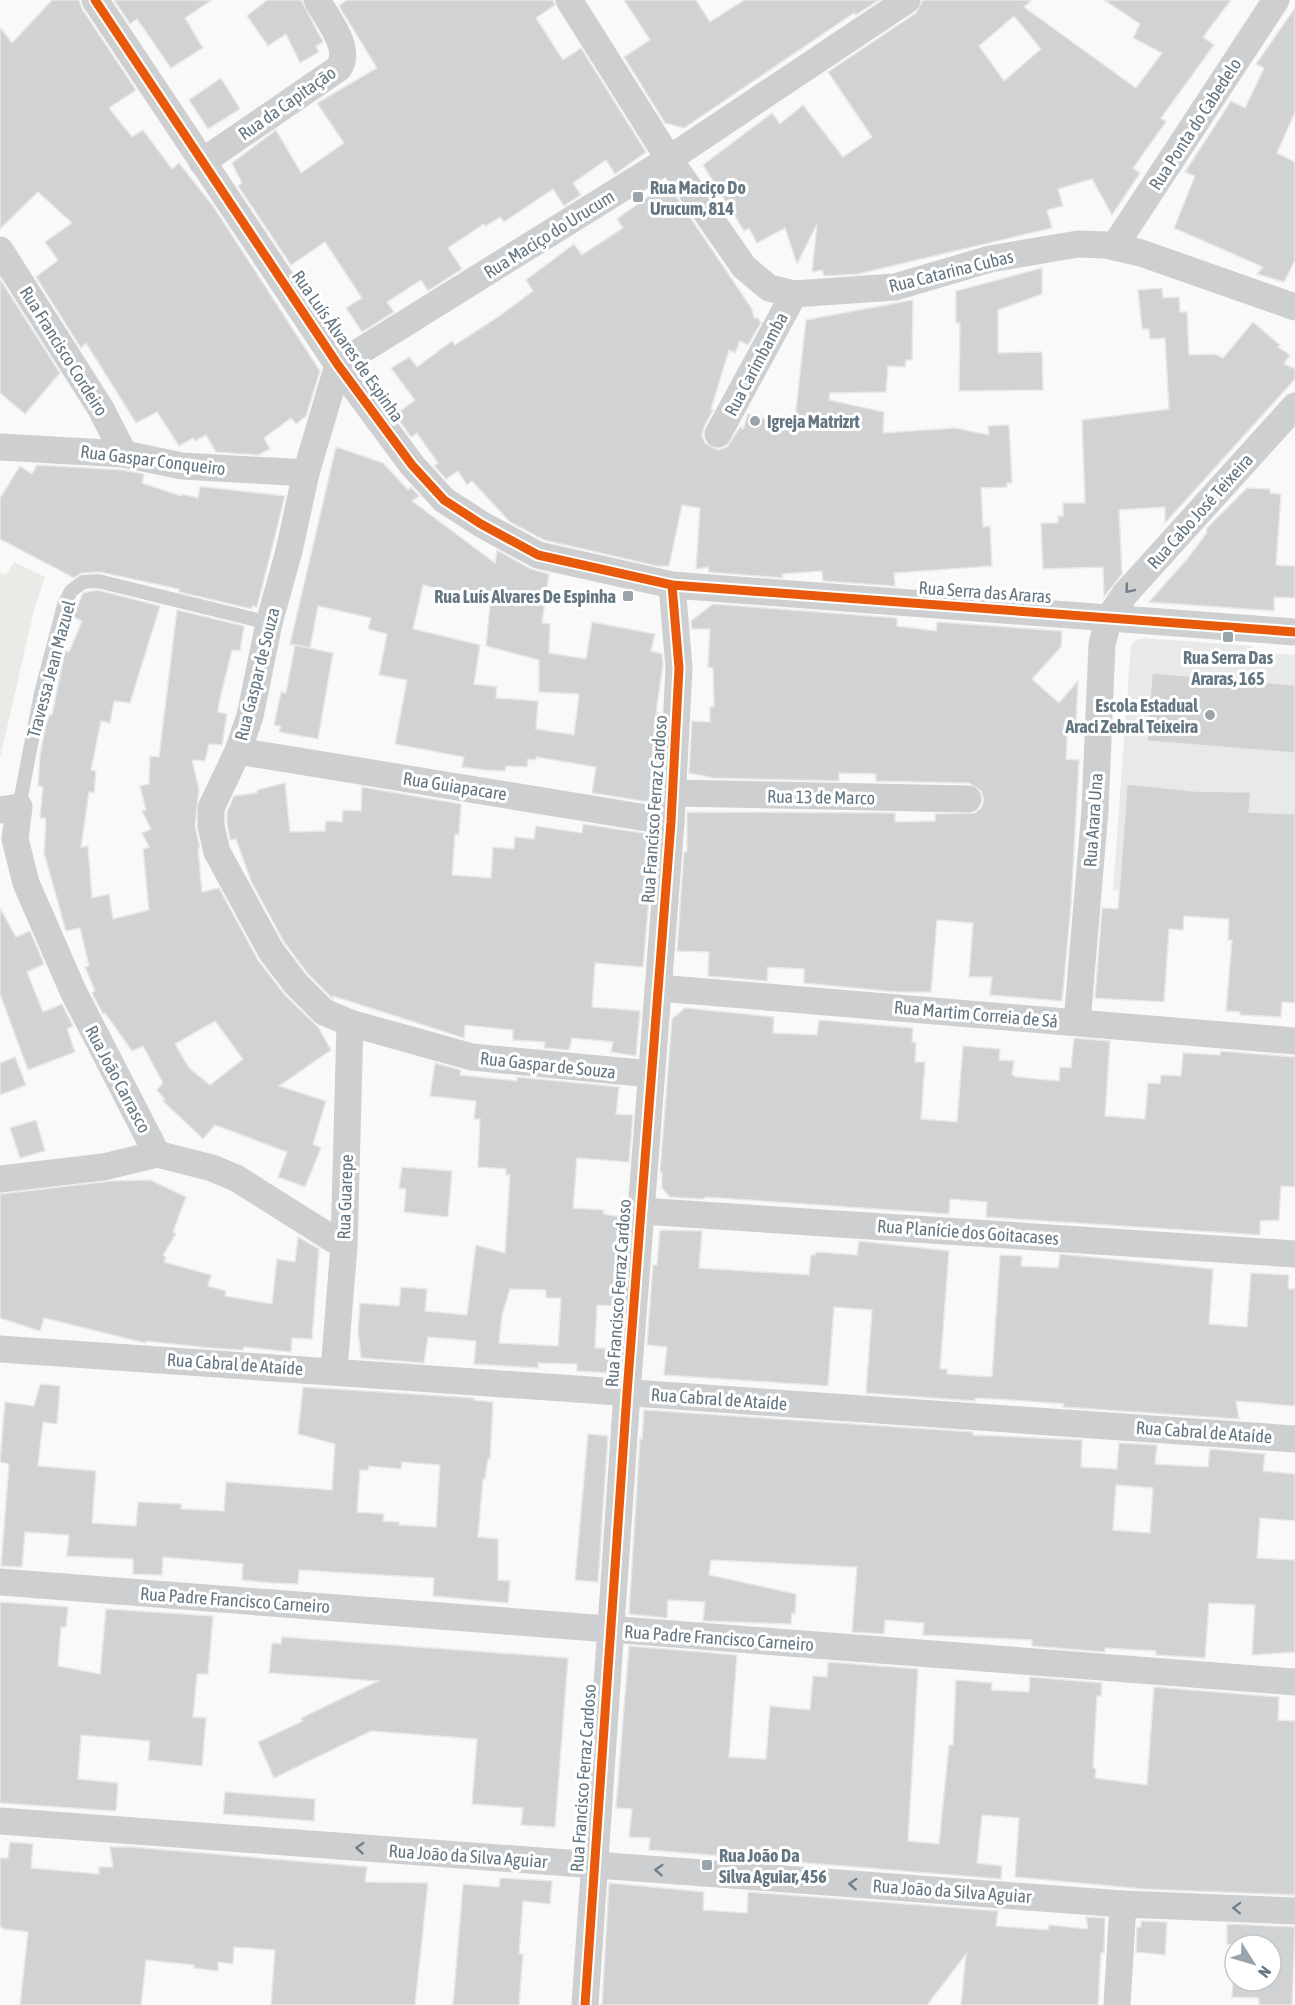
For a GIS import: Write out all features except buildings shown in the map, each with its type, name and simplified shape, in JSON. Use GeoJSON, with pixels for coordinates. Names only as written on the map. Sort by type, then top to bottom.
{"type":"FeatureCollection","features":[{"type":"Feature","properties":{"kind":"street","name":"Rua Luís Álvares de Espinha"},"geometry":{"type":"LineString","coordinates":[[95,0],[338,365],[412,465],[444,500],[481,524],[538,555],[672,585]]}},
{"type":"Feature","properties":{"kind":"street","name":"Rua da Capitação"},"geometry":{"type":"LineString","coordinates":[[202,162],[339,68],[344,54],[317,0]]}},
{"type":"Feature","properties":{"kind":"street","name":"Rua Catarina Cubas"},"geometry":{"type":"LineString","coordinates":[[569,0],[669,159],[744,267],[769,288],[794,294],[895,287],[990,259],[1078,244],[1114,247],[1141,253],[1295,307]]}},
{"type":"Feature","properties":{"kind":"street","name":"Rua Maciço do Urucum"},"geometry":{"type":"LineString","coordinates":[[338,365],[669,159],[907,0]]}},
{"type":"Feature","properties":{"kind":"street","name":"Rua Ponta do Cabedelo"},"geometry":{"type":"LineString","coordinates":[[1114,247],[1276,0]]}},
{"type":"Feature","properties":{"kind":"street","name":"Rua Francisco Cordeiro"},"geometry":{"type":"LineString","coordinates":[[0,250],[101,409],[124,454]]}},
{"type":"Feature","properties":{"kind":"street","name":"Rua Carimbamba"},"geometry":{"type":"LineString","coordinates":[[718,434],[794,294]]}},
{"type":"Feature","properties":{"kind":"street","name":"Rua Gaspar de Souza"},"geometry":{"type":"LineString","coordinates":[[338,365],[306,473],[290,551],[269,622],[250,716],[238,751],[211,808],[211,826],[217,852],[271,951],[296,984],[324,1012],[350,1023],[472,1057],[651,1074]]}},
{"type":"Feature","properties":{"kind":"street","name":"Rua Cabo José Teixeira"},"geometry":{"type":"LineString","coordinates":[[1109,618],[1125,594],[1295,406]]}},
{"type":"Feature","properties":{"kind":"street","name":"Rua Gaspar Conqueiro"},"geometry":{"type":"LineString","coordinates":[[0,447],[124,454],[182,466],[306,473]]}},
{"type":"Feature","properties":{"kind":"street","name":"Rua Serra das Araras"},"geometry":{"type":"LineString","coordinates":[[672,585],[1295,632]]}},
{"type":"Feature","properties":{"kind":"street","name":"Rua Francisco Ferraz Cardoso"},"geometry":{"type":"LineString","coordinates":[[585,2005],[640,1211],[673,793],[679,668],[672,585]]}},
{"type":"Feature","properties":{"kind":"street","name":"Rua Arara Una"},"geometry":{"type":"LineString","coordinates":[[1077,1022],[1095,810],[1102,644],[1109,618]]}},
{"type":"Feature","properties":{"kind":"street","name":"Rua Guiapacare"},"geometry":{"type":"LineString","coordinates":[[238,751],[671,822]]}},
{"type":"Feature","properties":{"kind":"street","name":"Rua 13 de Marco"},"geometry":{"type":"LineString","coordinates":[[673,793],[968,800]]}},
{"type":"Feature","properties":{"kind":"street","name":"Rua João Carrasco"},"geometry":{"type":"LineString","coordinates":[[10,808],[26,883],[73,991],[158,1154],[212,1168],[236,1178],[344,1246]]}},
{"type":"Feature","properties":{"kind":"street","name":"Rua Martim Correia de Sá"},"geometry":{"type":"LineString","coordinates":[[658,988],[1295,1041]]}},
{"type":"Feature","properties":{"kind":"street","name":"Rua Guarepe"},"geometry":{"type":"LineString","coordinates":[[334,1370],[344,1246],[350,1023]]}},
{"type":"Feature","properties":{"kind":"street"},"geometry":{"type":"LineString","coordinates":[[0,1179],[103,1167],[158,1154]]}},
{"type":"Feature","properties":{"kind":"street","name":"Rua Planície dos Goitacases"},"geometry":{"type":"LineString","coordinates":[[640,1211],[1295,1254]]}},
{"type":"Feature","properties":{"kind":"street","name":"Rua Cabral de Ataíde"},"geometry":{"type":"LineString","coordinates":[[0,1349],[334,1370],[627,1393],[1295,1439]]}},
{"type":"Feature","properties":{"kind":"street","name":"Rua Padre Francisco Carneiro"},"geometry":{"type":"LineString","coordinates":[[0,1582],[1295,1682]]}},
{"type":"Feature","properties":{"kind":"street","name":"Rua João da Silva Aguiar"},"geometry":{"type":"LineString","coordinates":[[0,1821],[1123,1904],[1295,1911]]}},
{"type":"Feature","properties":{"kind":"street"},"geometry":{"type":"LineString","coordinates":[[1117,2005],[1123,1904]]}},
{"type":"Feature","properties":{"kind":"lane","name":"Travessa Jean Mazuel"},"geometry":{"type":"LineString","coordinates":[[10,808],[64,605],[71,591],[83,582],[98,581],[269,622]]}},
{"type":"Feature","properties":{"kind":"shaded area"},"geometry":{"type":"Polygon","coordinates":[[[14,562],[45,577],[34,610],[0,758],[0,573],[6,575],[14,562]]]}},
{"type":"Feature","properties":{"kind":"shaded area","name":"Escola Estadual Araci Zebral Teixeira"},"geometry":{"type":"Polygon","coordinates":[[[1143,638],[1252,646],[1256,652],[1293,655],[1295,652],[1295,908],[1113,890],[1131,646],[1136,640],[1143,638]]]}},
{"type":"Feature","properties":{"kind":"cycle path"},"geometry":{"type":"LineString","coordinates":[[95,0],[338,365],[412,465],[444,500],[481,524],[538,555],[672,585],[1295,632]]}},
{"type":"Feature","properties":{"kind":"cycle path"},"geometry":{"type":"LineString","coordinates":[[585,2005],[627,1393],[671,822],[679,668],[672,585]]}},
{"type":"Feature","properties":{"kind":"place","name":"Rua Maciço Do Urucum, 814"},"geometry":{"type":"Point","coordinates":[638,197]}},
{"type":"Feature","properties":{"kind":"place","name":"Igreja Matrizrt"},"geometry":{"type":"Point","coordinates":[755,421]}},
{"type":"Feature","properties":{"kind":"place","name":"Rua Luís Alvares De Espinha"},"geometry":{"type":"Point","coordinates":[628,596]}},
{"type":"Feature","properties":{"kind":"place","name":"Rua Serra Das Araras, 165"},"geometry":{"type":"Point","coordinates":[1228,637]}},
{"type":"Feature","properties":{"kind":"place","name":"Escola Estadual Araci Zebral Teixeira"},"geometry":{"type":"Point","coordinates":[1210,715]}},
{"type":"Feature","properties":{"kind":"place","name":"Rua João Da Silva Aguiar, 456"},"geometry":{"type":"Point","coordinates":[707,1865]}}]}
